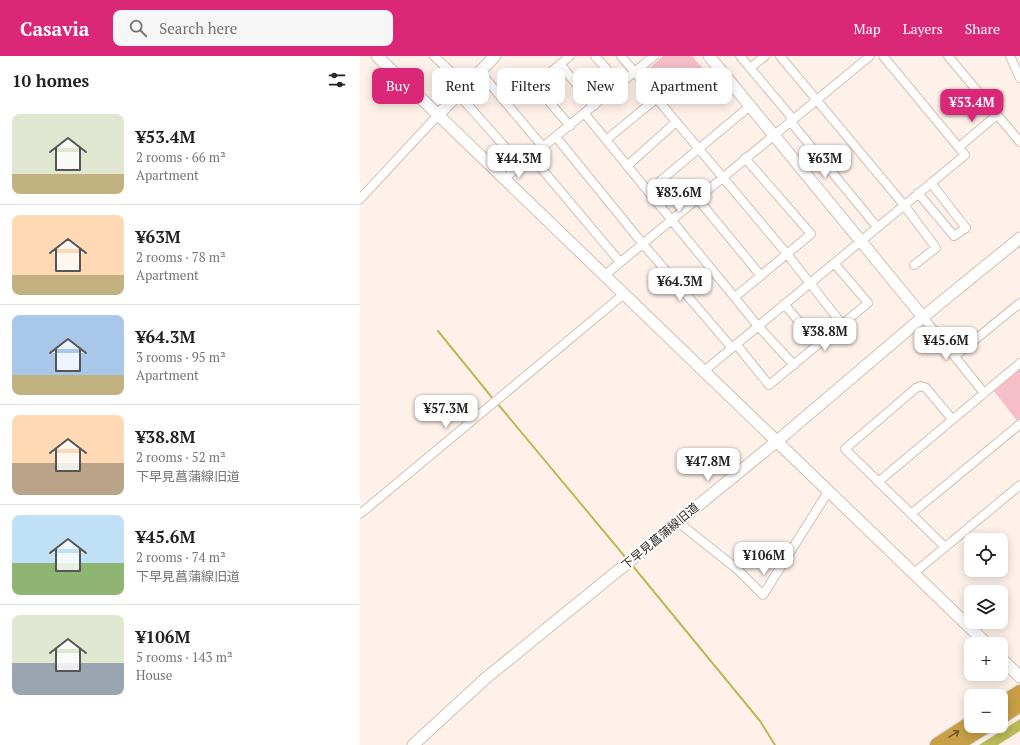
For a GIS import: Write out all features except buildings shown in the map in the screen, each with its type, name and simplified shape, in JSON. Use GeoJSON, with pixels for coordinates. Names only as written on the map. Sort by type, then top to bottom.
{"type":"FeatureCollection","features":[{"type":"Feature","properties":{"kind":"highway"},"geometry":{"type":"LineString","coordinates":[[1008,700],[1020,692]]}},
{"type":"Feature","properties":{"kind":"highway"},"geometry":{"type":"LineString","coordinates":[[1008,713],[1020,705]]}},
{"type":"Feature","properties":{"kind":"highway"},"geometry":{"type":"LineString","coordinates":[[937,745],[964,728]]}},
{"type":"Feature","properties":{"kind":"highway"},"geometry":{"type":"LineString","coordinates":[[956,745],[975,733]]}},
{"type":"Feature","properties":{"kind":"street"},"geometry":{"type":"LineString","coordinates":[[377,56],[439,114],[776,442],[980,637]]}},
{"type":"Feature","properties":{"kind":"street"},"geometry":{"type":"LineString","coordinates":[[434,56],[447,68]]}},
{"type":"Feature","properties":{"kind":"street"},"geometry":{"type":"LineString","coordinates":[[484,68],[495,56]]}},
{"type":"Feature","properties":{"kind":"street"},"geometry":{"type":"LineString","coordinates":[[570,56],[535,85],[570,126]]}},
{"type":"Feature","properties":{"kind":"street"},"geometry":{"type":"LineString","coordinates":[[595,56],[606,68]]}},
{"type":"Feature","properties":{"kind":"street"},"geometry":{"type":"LineString","coordinates":[[622,56],[635,72]]}},
{"type":"Feature","properties":{"kind":"street"},"geometry":{"type":"LineString","coordinates":[[628,78],[654,56]]}},
{"type":"Feature","properties":{"kind":"street"},"geometry":{"type":"LineString","coordinates":[[709,56],[861,240],[984,393]]}},
{"type":"Feature","properties":{"kind":"street"},"geometry":{"type":"LineString","coordinates":[[740,56],[877,227]]}},
{"type":"Feature","properties":{"kind":"street"},"geometry":{"type":"LineString","coordinates":[[750,68],[766,56]]}},
{"type":"Feature","properties":{"kind":"street"},"geometry":{"type":"LineString","coordinates":[[780,56],[904,205],[936,248],[914,265]]}},
{"type":"Feature","properties":{"kind":"street"},"geometry":{"type":"LineString","coordinates":[[605,275],[870,56]]}},
{"type":"Feature","properties":{"kind":"street"},"geometry":{"type":"LineString","coordinates":[[704,371],[965,155],[883,56]]}},
{"type":"Feature","properties":{"kind":"street"},"geometry":{"type":"LineString","coordinates":[[948,56],[1020,142]]}},
{"type":"Feature","properties":{"kind":"street"},"geometry":{"type":"LineString","coordinates":[[1010,56],[1020,78]]}},
{"type":"Feature","properties":{"kind":"street"},"geometry":{"type":"LineString","coordinates":[[560,64],[594,106]]}},
{"type":"Feature","properties":{"kind":"street"},"geometry":{"type":"LineString","coordinates":[[489,83],[543,147]]}},
{"type":"Feature","properties":{"kind":"street"},"geometry":{"type":"LineString","coordinates":[[360,199],[448,104]]}},
{"type":"Feature","properties":{"kind":"street"},"geometry":{"type":"LineString","coordinates":[[467,104],[521,165]]}},
{"type":"Feature","properties":{"kind":"street"},"geometry":{"type":"LineString","coordinates":[[505,178],[596,104]]}},
{"type":"Feature","properties":{"kind":"street"},"geometry":{"type":"LineString","coordinates":[[606,140],[650,104]]}},
{"type":"Feature","properties":{"kind":"street"},"geometry":{"type":"LineString","coordinates":[[662,104],[787,254],[842,324]]}},
{"type":"Feature","properties":{"kind":"street"},"geometry":{"type":"LineString","coordinates":[[648,191],[750,106]]}},
{"type":"Feature","properties":{"kind":"street"},"geometry":{"type":"LineString","coordinates":[[585,114],[758,326],[794,365]]}},
{"type":"Feature","properties":{"kind":"street"},"geometry":{"type":"LineString","coordinates":[[959,147],[998,115]]}},
{"type":"Feature","properties":{"kind":"street"},"geometry":{"type":"LineString","coordinates":[[627,166],[676,122]]}},
{"type":"Feature","properties":{"kind":"street"},"geometry":{"type":"LineString","coordinates":[[556,137],[642,244],[769,385],[868,303],[834,263]]}},
{"type":"Feature","properties":{"kind":"street"},"geometry":{"type":"LineString","coordinates":[[531,156],[620,262]]}},
{"type":"Feature","properties":{"kind":"street"},"geometry":{"type":"LineString","coordinates":[[735,297],[811,234],[745,158]]}},
{"type":"Feature","properties":{"kind":"street"},"geometry":{"type":"LineString","coordinates":[[918,193],[954,236],[966,228],[931,183]]}},
{"type":"Feature","properties":{"kind":"street"},"geometry":{"type":"LineString","coordinates":[[698,198],[761,276]]}},
{"type":"Feature","properties":{"kind":"street","name":"下早見菖蒲線旧道"},"geometry":{"type":"LineString","coordinates":[[413,745],[486,678],[776,442],[923,317],[1020,238]]}},
{"type":"Feature","properties":{"kind":"street"},"geometry":{"type":"LineString","coordinates":[[360,514],[624,294]]}},
{"type":"Feature","properties":{"kind":"street"},"geometry":{"type":"LineString","coordinates":[[955,356],[1020,303]]}},
{"type":"Feature","properties":{"kind":"street"},"geometry":{"type":"LineString","coordinates":[[784,304],[818,344]]}},
{"type":"Feature","properties":{"kind":"street"},"geometry":{"type":"LineString","coordinates":[[878,482],[1020,363]]}},
{"type":"Feature","properties":{"kind":"street"},"geometry":{"type":"LineString","coordinates":[[945,547],[845,449],[916,388],[922,386],[926,388],[952,419]]}},
{"type":"Feature","properties":{"kind":"street"},"geometry":{"type":"LineString","coordinates":[[911,514],[1017,426],[1020,436]]}},
{"type":"Feature","properties":{"kind":"street"},"geometry":{"type":"LineString","coordinates":[[914,573],[1020,485]]}},
{"type":"Feature","properties":{"kind":"street"},"geometry":{"type":"LineString","coordinates":[[678,522],[737,569],[763,596],[828,492]]}},
{"type":"Feature","properties":{"kind":"street"},"geometry":{"type":"LineString","coordinates":[[1008,665],[1020,677]]}},
{"type":"Feature","properties":{"kind":"shaded area"},"geometry":{"type":"Polygon","coordinates":[[[663,56],[692,56],[703,68],[649,68],[663,56]]]}},
{"type":"Feature","properties":{"kind":"shaded area"},"geometry":{"type":"Polygon","coordinates":[[[1020,368],[1020,420],[1018,422],[993,390],[1020,368]]]}},
{"type":"Feature","properties":{"kind":"shaded area"},"geometry":{"type":"Polygon","coordinates":[[[1020,719],[1020,731],[998,745],[979,745],[998,733],[1008,733],[1008,727],[1020,719]]]}},
{"type":"Feature","properties":{"kind":"waterway"},"geometry":{"type":"LineString","coordinates":[[438,331],[494,400]]}},
{"type":"Feature","properties":{"kind":"waterway"},"geometry":{"type":"LineString","coordinates":[[497,403],[626,558]]}},
{"type":"Feature","properties":{"kind":"waterway"},"geometry":{"type":"LineString","coordinates":[[632,565],[760,721],[775,745]]}}]}
